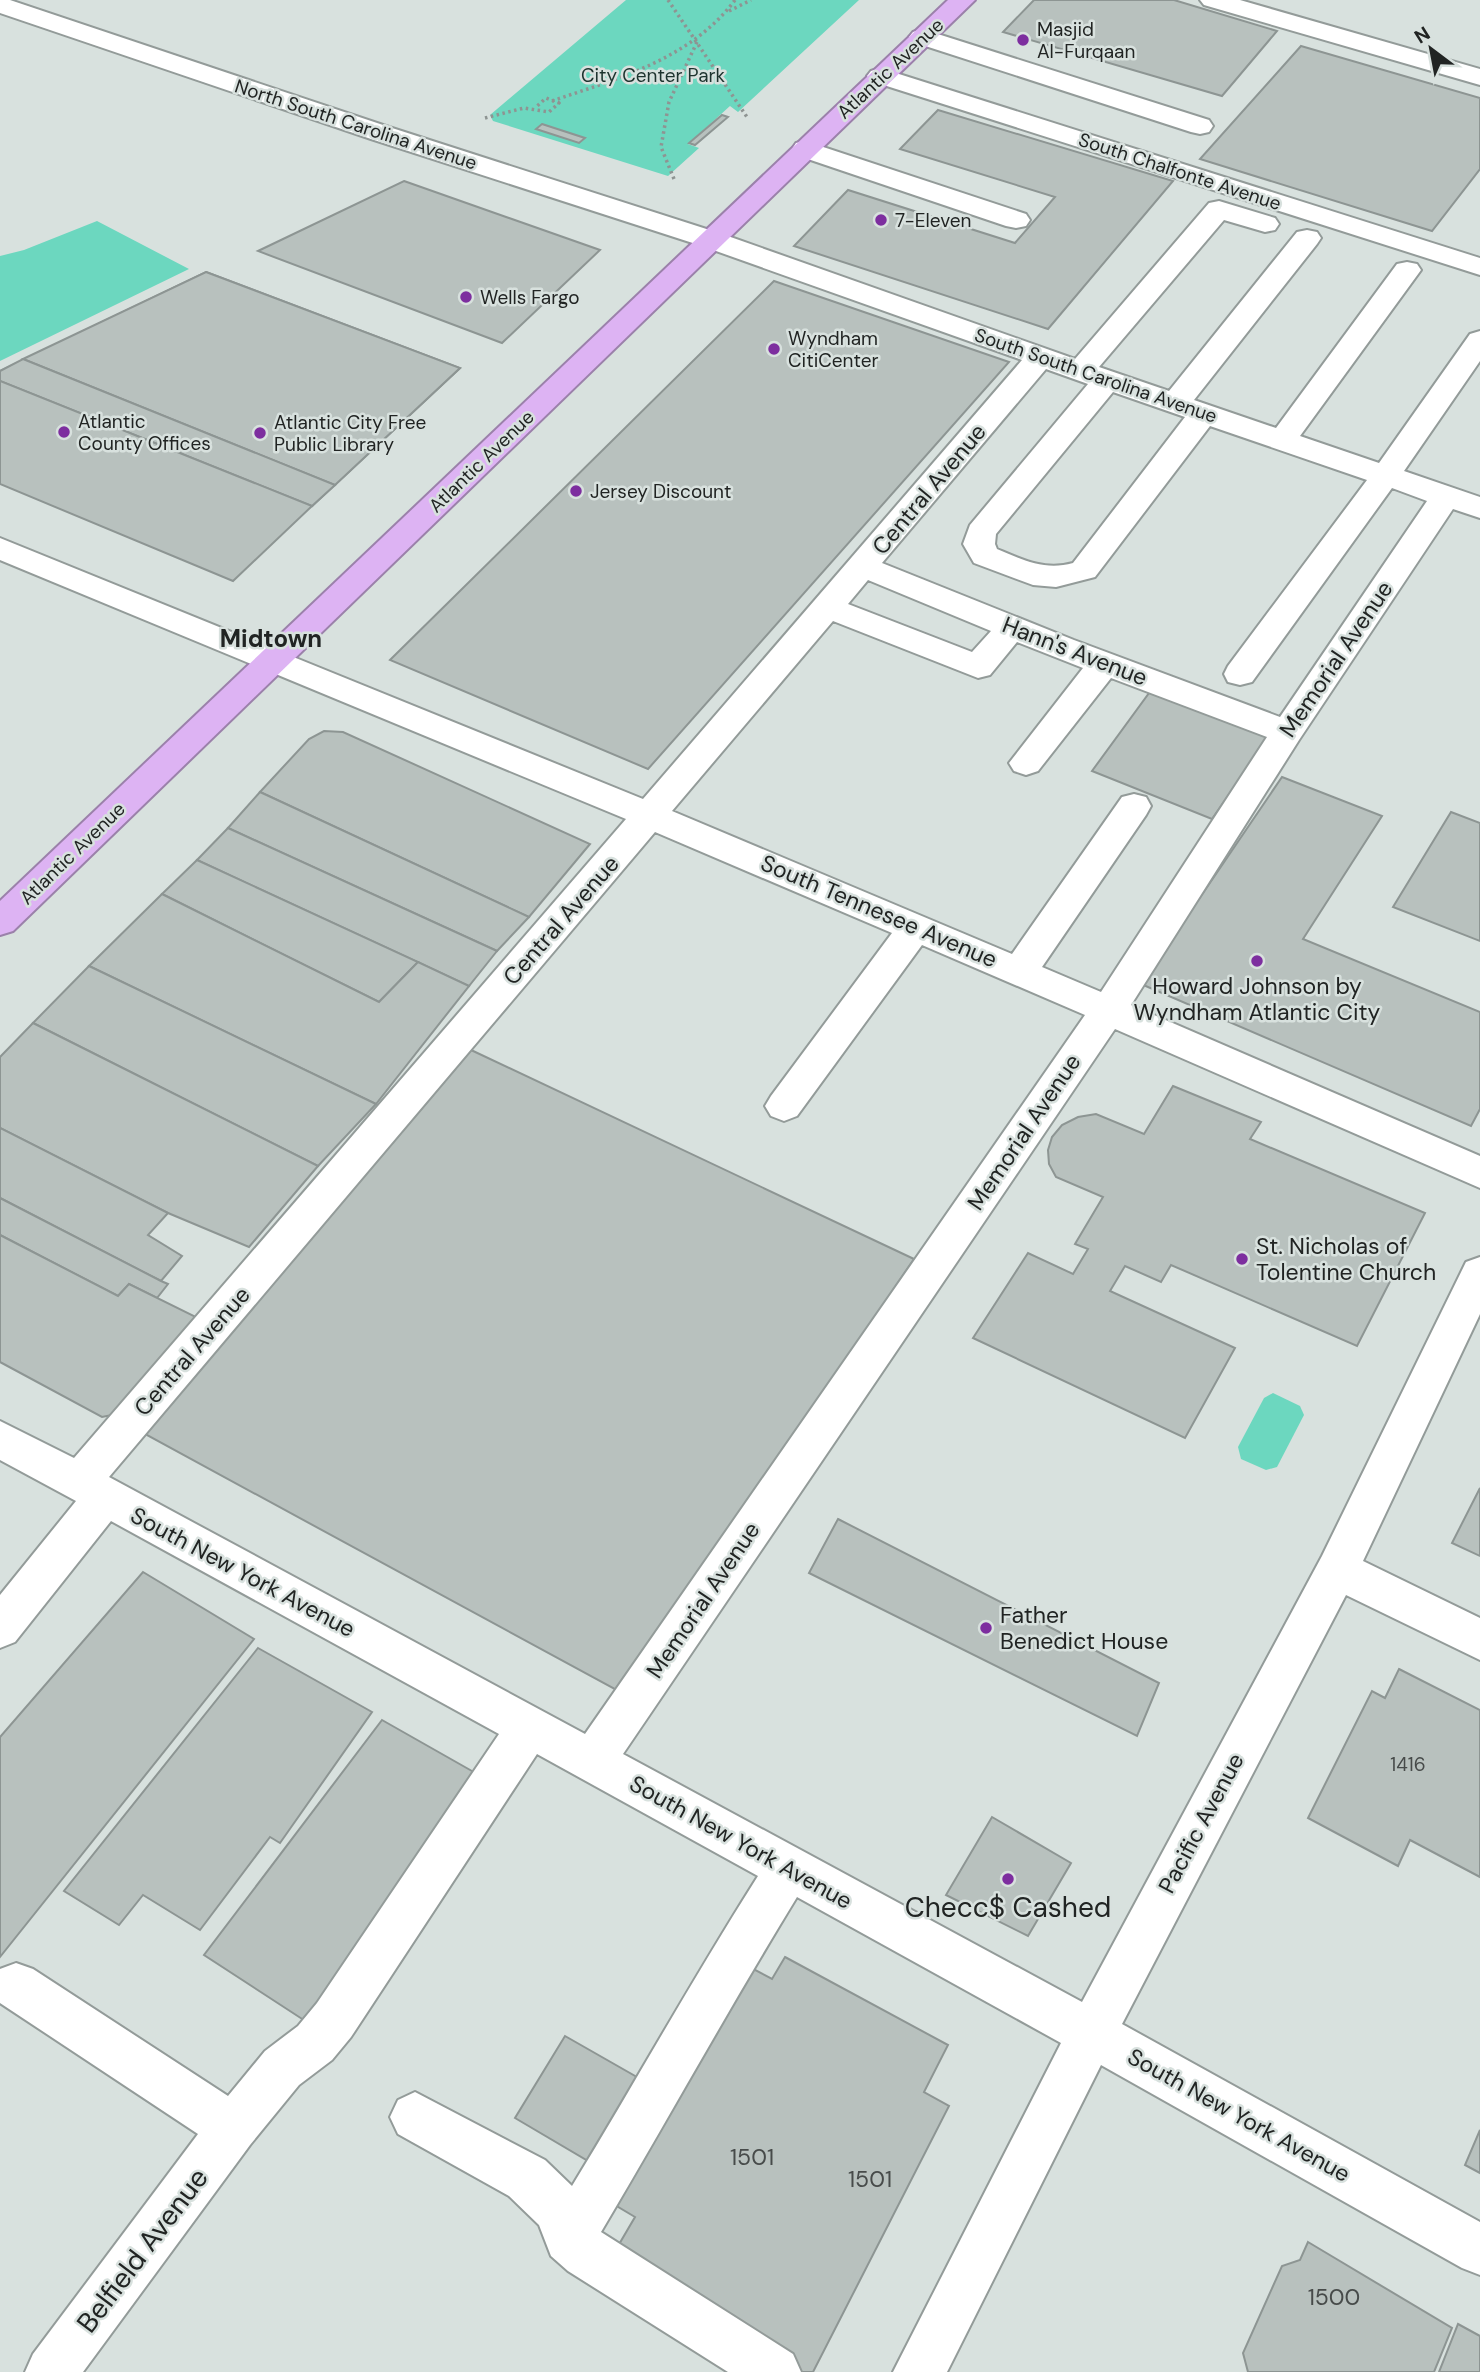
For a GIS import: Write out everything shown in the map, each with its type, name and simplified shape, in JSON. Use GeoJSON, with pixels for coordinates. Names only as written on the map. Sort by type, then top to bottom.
{"type":"FeatureCollection","features":[{"type":"Feature","properties":{"kind":"highway","name":"Atlantic Avenue"},"geometry":{"type":"LineString","coordinates":[[0,922],[962,0]]}},
{"type":"Feature","properties":{"kind":"street"},"geometry":{"type":"LineString","coordinates":[[1213,0],[1480,77]]}},
{"type":"Feature","properties":{"kind":"street"},"geometry":{"type":"LineString","coordinates":[[1293,0],[1480,54]]}},
{"type":"Feature","properties":{"kind":"street","name":"North South Carolina Avenue"},"geometry":{"type":"LineString","coordinates":[[0,5],[380,133],[712,240]]}},
{"type":"Feature","properties":{"kind":"street"},"geometry":{"type":"LineString","coordinates":[[922,37],[1200,126]]}},
{"type":"Feature","properties":{"kind":"street","name":"South Chalfonte Avenue"},"geometry":{"type":"LineString","coordinates":[[880,76],[1480,267]]}},
{"type":"Feature","properties":{"kind":"street"},"geometry":{"type":"LineString","coordinates":[[805,149],[1016,220]]}},
{"type":"Feature","properties":{"kind":"street"},"geometry":{"type":"LineString","coordinates":[[1307,238],[1190,408],[1084,570],[1064,577],[1041,578],[985,556],[979,544],[981,532],[1219,208],[1480,294]]}},
{"type":"Feature","properties":{"kind":"street","name":"South South Carolina Avenue"},"geometry":{"type":"LineString","coordinates":[[712,240],[1094,376],[1480,508]]}},
{"type":"Feature","properties":{"kind":"street"},"geometry":{"type":"LineString","coordinates":[[1282,440],[1407,270]]}},
{"type":"Feature","properties":{"kind":"street"},"geometry":{"type":"LineString","coordinates":[[1240,674],[1386,475],[1480,340]]}},
{"type":"Feature","properties":{"kind":"street","name":"Central Avenue"},"geometry":{"type":"LineString","coordinates":[[0,1628],[92,1490],[651,815],[1041,357]]}},
{"type":"Feature","properties":{"kind":"street","name":"Memorial Avenue"},"geometry":{"type":"LineString","coordinates":[[592,1762],[1109,1009],[1287,732],[1446,496]]}},
{"type":"Feature","properties":{"kind":"street","name":"South Tennesee Avenue"},"geometry":{"type":"LineString","coordinates":[[0,548],[651,815],[1109,1009],[1480,1173]]}},
{"type":"Feature","properties":{"kind":"street","name":"Hann's Avenue"},"geometry":{"type":"LineString","coordinates":[[864,567],[1104,664],[1287,732]]}},
{"type":"Feature","properties":{"kind":"street"},"geometry":{"type":"LineString","coordinates":[[829,607],[978,667],[1012,627]]}},
{"type":"Feature","properties":{"kind":"street"},"geometry":{"type":"LineString","coordinates":[[1026,763],[1104,664]]}},
{"type":"Feature","properties":{"kind":"street"},"geometry":{"type":"LineString","coordinates":[[1020,971],[1134,806]]}},
{"type":"Feature","properties":{"kind":"street"},"geometry":{"type":"LineString","coordinates":[[784,1106],[915,927]]}},
{"type":"Feature","properties":{"kind":"street","name":"Pacific Avenue"},"geometry":{"type":"LineString","coordinates":[[919,2372],[1092,2033],[1337,1569],[1480,1273]]}},
{"type":"Feature","properties":{"kind":"street","name":"South New York Avenue"},"geometry":{"type":"LineString","coordinates":[[0,1439],[1092,2033],[1480,2250]]}},
{"type":"Feature","properties":{"kind":"street"},"geometry":{"type":"LineString","coordinates":[[1337,1569],[1480,1640]]}},
{"type":"Feature","properties":{"kind":"street","name":"Belfield Avenue"},"geometry":{"type":"LineString","coordinates":[[51,2372],[233,2128],[282,2068],[315,2043],[334,2020],[529,1727]]}},
{"type":"Feature","properties":{"kind":"street"},"geometry":{"type":"LineString","coordinates":[[569,2238],[663,2082],[708,1998],[789,1869]]}},
{"type":"Feature","properties":{"kind":"street"},"geometry":{"type":"LineString","coordinates":[[16,1986],[233,2128]]}},
{"type":"Feature","properties":{"kind":"street"},"geometry":{"type":"LineString","coordinates":[[415,2117],[527,2178],[559,2209],[569,2238],[597,2260],[775,2372]]}},
{"type":"Feature","properties":{"kind":"path"},"geometry":{"type":"LineString","coordinates":[[668,0],[747,117]]}},
{"type":"Feature","properties":{"kind":"path"},"geometry":{"type":"LineString","coordinates":[[729,11],[735,0]]}},
{"type":"Feature","properties":{"kind":"path"},"geometry":{"type":"LineString","coordinates":[[552,101],[645,66],[697,41],[729,11],[751,0]]}},
{"type":"Feature","properties":{"kind":"path"},"geometry":{"type":"LineString","coordinates":[[674,179],[661,147],[669,102],[697,41]]}},
{"type":"Feature","properties":{"kind":"path"},"geometry":{"type":"LineString","coordinates":[[485,118],[527,106],[549,112],[559,103],[546,99],[535,108]]}},
{"type":"Feature","properties":{"kind":"green space","name":"City Center Park"},"geometry":{"type":"Polygon","coordinates":[[[626,0],[859,0],[738,112],[730,106],[688,144],[699,148],[668,176],[493,121],[490,115],[626,0]]]}},
{"type":"Feature","properties":{"kind":"green space"},"geometry":{"type":"Polygon","coordinates":[[[97,221],[189,269],[0,361],[0,256],[24,250],[97,221]]]}},
{"type":"Feature","properties":{"kind":"green space"},"geometry":{"type":"Polygon","coordinates":[[[1273,1393],[1300,1406],[1304,1415],[1277,1467],[1266,1470],[1241,1459],[1238,1447],[1264,1398],[1273,1393]]]}},
{"type":"Feature","properties":{"kind":"building"},"geometry":{"type":"Polygon","coordinates":[[[1034,0],[1174,0],[1277,31],[1222,96],[1003,32],[1034,0]]]}},
{"type":"Feature","properties":{"kind":"building"},"geometry":{"type":"Polygon","coordinates":[[[1301,46],[1480,98],[1480,169],[1432,231],[1200,159],[1301,46]]]}},
{"type":"Feature","properties":{"kind":"building","name":"7-Eleven"},"geometry":{"type":"Polygon","coordinates":[[[938,110],[1173,181],[1048,329],[794,246],[848,190],[1015,243],[1055,197],[900,149],[938,110]]]}},
{"type":"Feature","properties":{"kind":"building"},"geometry":{"type":"Polygon","coordinates":[[[722,115],[728,117],[695,145],[689,143],[722,115]]]}},
{"type":"Feature","properties":{"kind":"building"},"geometry":{"type":"Polygon","coordinates":[[[542,124],[585,138],[579,143],[536,129],[542,124]]]}},
{"type":"Feature","properties":{"kind":"building","name":"Wells Fargo"},"geometry":{"type":"Polygon","coordinates":[[[404,181],[600,250],[502,343],[258,251],[404,181]]]}},
{"type":"Feature","properties":{"kind":"building","name":"Atlantic City Free Public Library"},"geometry":{"type":"Polygon","coordinates":[[[206,272],[460,368],[312,506],[0,381],[0,371],[206,272]]]}},
{"type":"Feature","properties":{"kind":"building","name":"Atlantic City Free Public Library"},"geometry":{"type":"Polygon","coordinates":[[[206,272],[460,368],[335,485],[23,359],[206,272]]]}},
{"type":"Feature","properties":{"kind":"building"},"geometry":{"type":"Polygon","coordinates":[[[774,281],[1009,362],[648,769],[390,660],[774,281]]]}},
{"type":"Feature","properties":{"kind":"building"},"geometry":{"type":"Polygon","coordinates":[[[23,359],[335,485],[312,506],[0,381],[0,371],[23,359]]]}},
{"type":"Feature","properties":{"kind":"building","name":"Atlantic County Offices"},"geometry":{"type":"Polygon","coordinates":[[[0,381],[312,506],[233,581],[0,484],[0,381]]]}},
{"type":"Feature","properties":{"kind":"building"},"geometry":{"type":"Polygon","coordinates":[[[1152,689],[1271,734],[1212,819],[1092,771],[1152,689]]]}},
{"type":"Feature","properties":{"kind":"building"},"geometry":{"type":"Polygon","coordinates":[[[324,731],[343,732],[590,844],[529,917],[260,792],[309,739],[324,731]]]}},
{"type":"Feature","properties":{"kind":"building","name":"Howard Johnson by Wyndham Atlantic City"},"geometry":{"type":"Polygon","coordinates":[[[1282,777],[1382,816],[1303,939],[1480,1012],[1480,1109],[1471,1126],[1141,984],[1282,777]]]}},
{"type":"Feature","properties":{"kind":"building"},"geometry":{"type":"Polygon","coordinates":[[[260,792],[529,917],[497,951],[228,828],[260,792]]]}},
{"type":"Feature","properties":{"kind":"building"},"geometry":{"type":"Polygon","coordinates":[[[1451,812],[1480,823],[1480,941],[1393,907],[1451,812]]]}},
{"type":"Feature","properties":{"kind":"building"},"geometry":{"type":"Polygon","coordinates":[[[228,828],[497,951],[469,986],[197,860],[228,828]]]}},
{"type":"Feature","properties":{"kind":"building"},"geometry":{"type":"Polygon","coordinates":[[[197,860],[418,962],[379,1002],[162,894],[197,860]]]}},
{"type":"Feature","properties":{"kind":"building"},"geometry":{"type":"Polygon","coordinates":[[[162,894],[379,1002],[418,962],[469,986],[376,1104],[89,966],[162,894]]]}},
{"type":"Feature","properties":{"kind":"building"},"geometry":{"type":"Polygon","coordinates":[[[89,966],[376,1104],[318,1166],[33,1023],[89,966]]]}},
{"type":"Feature","properties":{"kind":"building"},"geometry":{"type":"Polygon","coordinates":[[[33,1023],[318,1166],[249,1247],[168,1213],[0,1128],[0,1057],[33,1023]]]}},
{"type":"Feature","properties":{"kind":"building"},"geometry":{"type":"Polygon","coordinates":[[[471,1050],[914,1259],[622,1693],[145,1434],[471,1050]]]}},
{"type":"Feature","properties":{"kind":"building","name":"St. Nicholas of Tolentine Church"},"geometry":{"type":"Polygon","coordinates":[[[1173,1086],[1261,1122],[1250,1139],[1425,1213],[1357,1346],[1171,1265],[1161,1282],[1125,1266],[1110,1291],[1235,1348],[1185,1438],[973,1338],[1028,1253],[1073,1274],[1088,1249],[1075,1244],[1103,1197],[1056,1177],[1049,1164],[1048,1150],[1052,1137],[1062,1125],[1078,1117],[1096,1114],[1144,1134],[1173,1086]]]}},
{"type":"Feature","properties":{"kind":"building"},"geometry":{"type":"Polygon","coordinates":[[[0,1128],[168,1213],[148,1235],[182,1256],[161,1281],[0,1198],[0,1128]]]}},
{"type":"Feature","properties":{"kind":"building"},"geometry":{"type":"Polygon","coordinates":[[[0,1198],[168,1284],[157,1298],[129,1284],[118,1296],[0,1235],[0,1198]]]}},
{"type":"Feature","properties":{"kind":"building"},"geometry":{"type":"Polygon","coordinates":[[[0,1235],[118,1296],[129,1284],[200,1319],[127,1412],[102,1417],[0,1362],[0,1235]]]}},
{"type":"Feature","properties":{"kind":"building"},"geometry":{"type":"Polygon","coordinates":[[[1480,1488],[1480,1556],[1452,1543],[1480,1488]]]}},
{"type":"Feature","properties":{"kind":"building","name":"Father Benedict House"},"geometry":{"type":"Polygon","coordinates":[[[838,1519],[1159,1683],[1137,1736],[809,1573],[838,1519]]]}},
{"type":"Feature","properties":{"kind":"building"},"geometry":{"type":"Polygon","coordinates":[[[143,1572],[254,1639],[0,1957],[0,1737],[143,1572]]]}},
{"type":"Feature","properties":{"kind":"building"},"geometry":{"type":"Polygon","coordinates":[[[258,1648],[372,1712],[280,1843],[270,1837],[200,1930],[143,1895],[119,1925],[64,1891],[258,1648]]]}},
{"type":"Feature","properties":{"kind":"building"},"geometry":{"type":"Polygon","coordinates":[[[1399,1669],[1480,1710],[1480,1877],[1410,1840],[1398,1866],[1308,1818],[1372,1691],[1385,1698],[1399,1669]]]}},
{"type":"Feature","properties":{"kind":"building"},"geometry":{"type":"Polygon","coordinates":[[[382,1720],[486,1779],[316,2028],[204,1955],[382,1720]]]}},
{"type":"Feature","properties":{"kind":"building","name":"Checc$ Cashed"},"geometry":{"type":"Polygon","coordinates":[[[992,1817],[1071,1863],[1028,1936],[946,1895],[992,1817]]]}},
{"type":"Feature","properties":{"kind":"building"},"geometry":{"type":"Polygon","coordinates":[[[785,1957],[948,2045],[924,2092],[949,2106],[813,2372],[801,2372],[611,2258],[635,2217],[610,2202],[598,2167],[515,2118],[565,2036],[651,2085],[744,1964],[772,1979],[785,1957]]]}},
{"type":"Feature","properties":{"kind":"building"},"geometry":{"type":"Polygon","coordinates":[[[1480,2130],[1480,2173],[1465,2165],[1480,2130]]]}},
{"type":"Feature","properties":{"kind":"building"},"geometry":{"type":"Polygon","coordinates":[[[1308,2242],[1452,2328],[1434,2372],[1248,2372],[1243,2353],[1282,2266],[1300,2260],[1308,2242]]]}},
{"type":"Feature","properties":{"kind":"building"},"geometry":{"type":"Polygon","coordinates":[[[1458,2324],[1480,2336],[1480,2372],[1439,2372],[1458,2324]]]}},
{"type":"Feature","properties":{"kind":"place","name":"Masjid Al-Furqaan"},"geometry":{"type":"Point","coordinates":[1023,40]}},
{"type":"Feature","properties":{"kind":"place","name":"7-Eleven"},"geometry":{"type":"Point","coordinates":[881,220]}},
{"type":"Feature","properties":{"kind":"place","name":"Wells Fargo"},"geometry":{"type":"Point","coordinates":[466,297]}},
{"type":"Feature","properties":{"kind":"place","name":"Wyndham CitiCenter"},"geometry":{"type":"Point","coordinates":[774,349]}},
{"type":"Feature","properties":{"kind":"place","name":"Atlantic County Offices"},"geometry":{"type":"Point","coordinates":[64,432]}},
{"type":"Feature","properties":{"kind":"place","name":"Atlantic City Free Public Library"},"geometry":{"type":"Point","coordinates":[260,433]}},
{"type":"Feature","properties":{"kind":"place","name":"Jersey Discount"},"geometry":{"type":"Point","coordinates":[576,491]}},
{"type":"Feature","properties":{"kind":"place","name":"Howard Johnson by Wyndham Atlantic City"},"geometry":{"type":"Point","coordinates":[1257,961]}},
{"type":"Feature","properties":{"kind":"place","name":"St. Nicholas of Tolentine Church"},"geometry":{"type":"Point","coordinates":[1242,1259]}},
{"type":"Feature","properties":{"kind":"place","name":"Father Benedict House"},"geometry":{"type":"Point","coordinates":[986,1628]}},
{"type":"Feature","properties":{"kind":"place","name":"Checc$ Cashed"},"geometry":{"type":"Point","coordinates":[1008,1879]}},
{"type":"Feature","properties":{"kind":"district","name":"Midtown"},"geometry":{"type":"Point","coordinates":[271,639]}}]}
